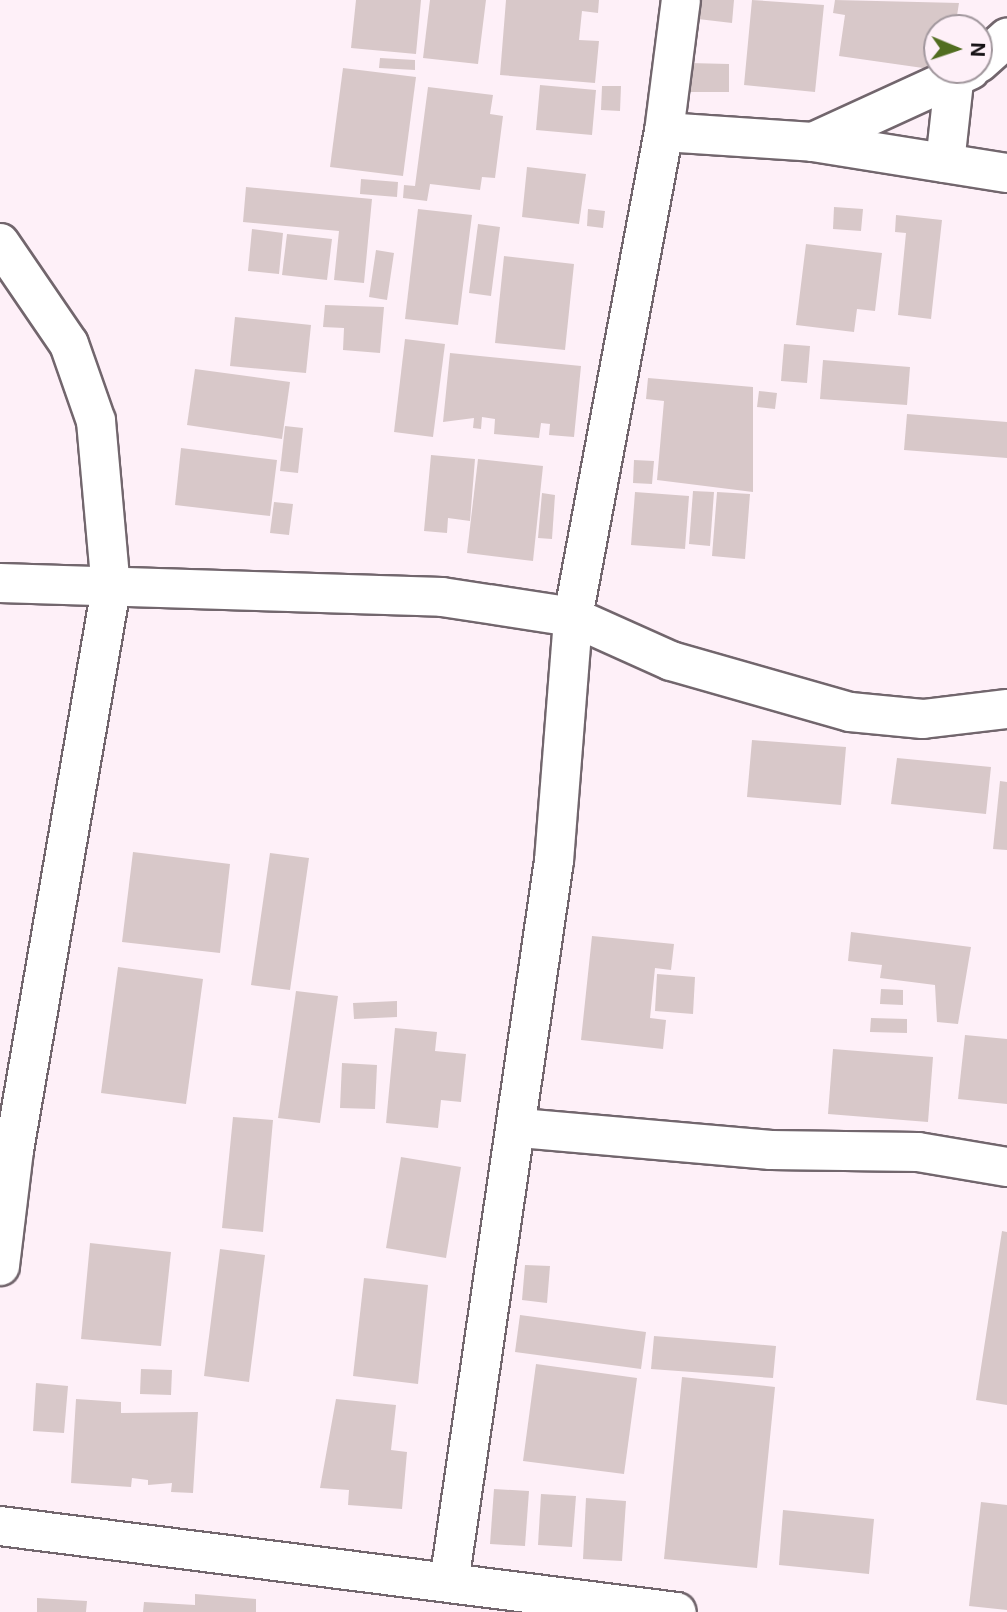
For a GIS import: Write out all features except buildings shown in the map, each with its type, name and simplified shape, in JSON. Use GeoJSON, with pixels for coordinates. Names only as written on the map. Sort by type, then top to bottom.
{"type":"FeatureCollection","features":[{"type":"Feature","properties":{"kind":"street"},"geometry":{"type":"LineString","coordinates":[[449,1583],[520,1128],[554,861],[573,617],[664,132],[681,0]]}},
{"type":"Feature","properties":{"kind":"street"},"geometry":{"type":"LineString","coordinates":[[993,50],[1007,38]]}},
{"type":"Feature","properties":{"kind":"street"},"geometry":{"type":"LineString","coordinates":[[813,142],[941,84]]}},
{"type":"Feature","properties":{"kind":"street"},"geometry":{"type":"LineString","coordinates":[[945,163],[965,84]]}},
{"type":"Feature","properties":{"kind":"street"},"geometry":{"type":"LineString","coordinates":[[664,132],[813,142],[1007,173]]}},
{"type":"Feature","properties":{"kind":"street"},"geometry":{"type":"LineString","coordinates":[[0,243],[69,344],[96,421],[108,497],[111,588],[14,1150],[0,1266]]}},
{"type":"Feature","properties":{"kind":"street"},"geometry":{"type":"LineString","coordinates":[[0,583],[442,597],[573,617],[671,661],[850,712],[923,719],[1007,709]]}},
{"type":"Feature","properties":{"kind":"street"},"geometry":{"type":"LineString","coordinates":[[520,1128],[771,1150],[918,1152],[1007,1167]]}},
{"type":"Feature","properties":{"kind":"street"},"geometry":{"type":"LineString","coordinates":[[0,1525],[677,1612]]}}]}
